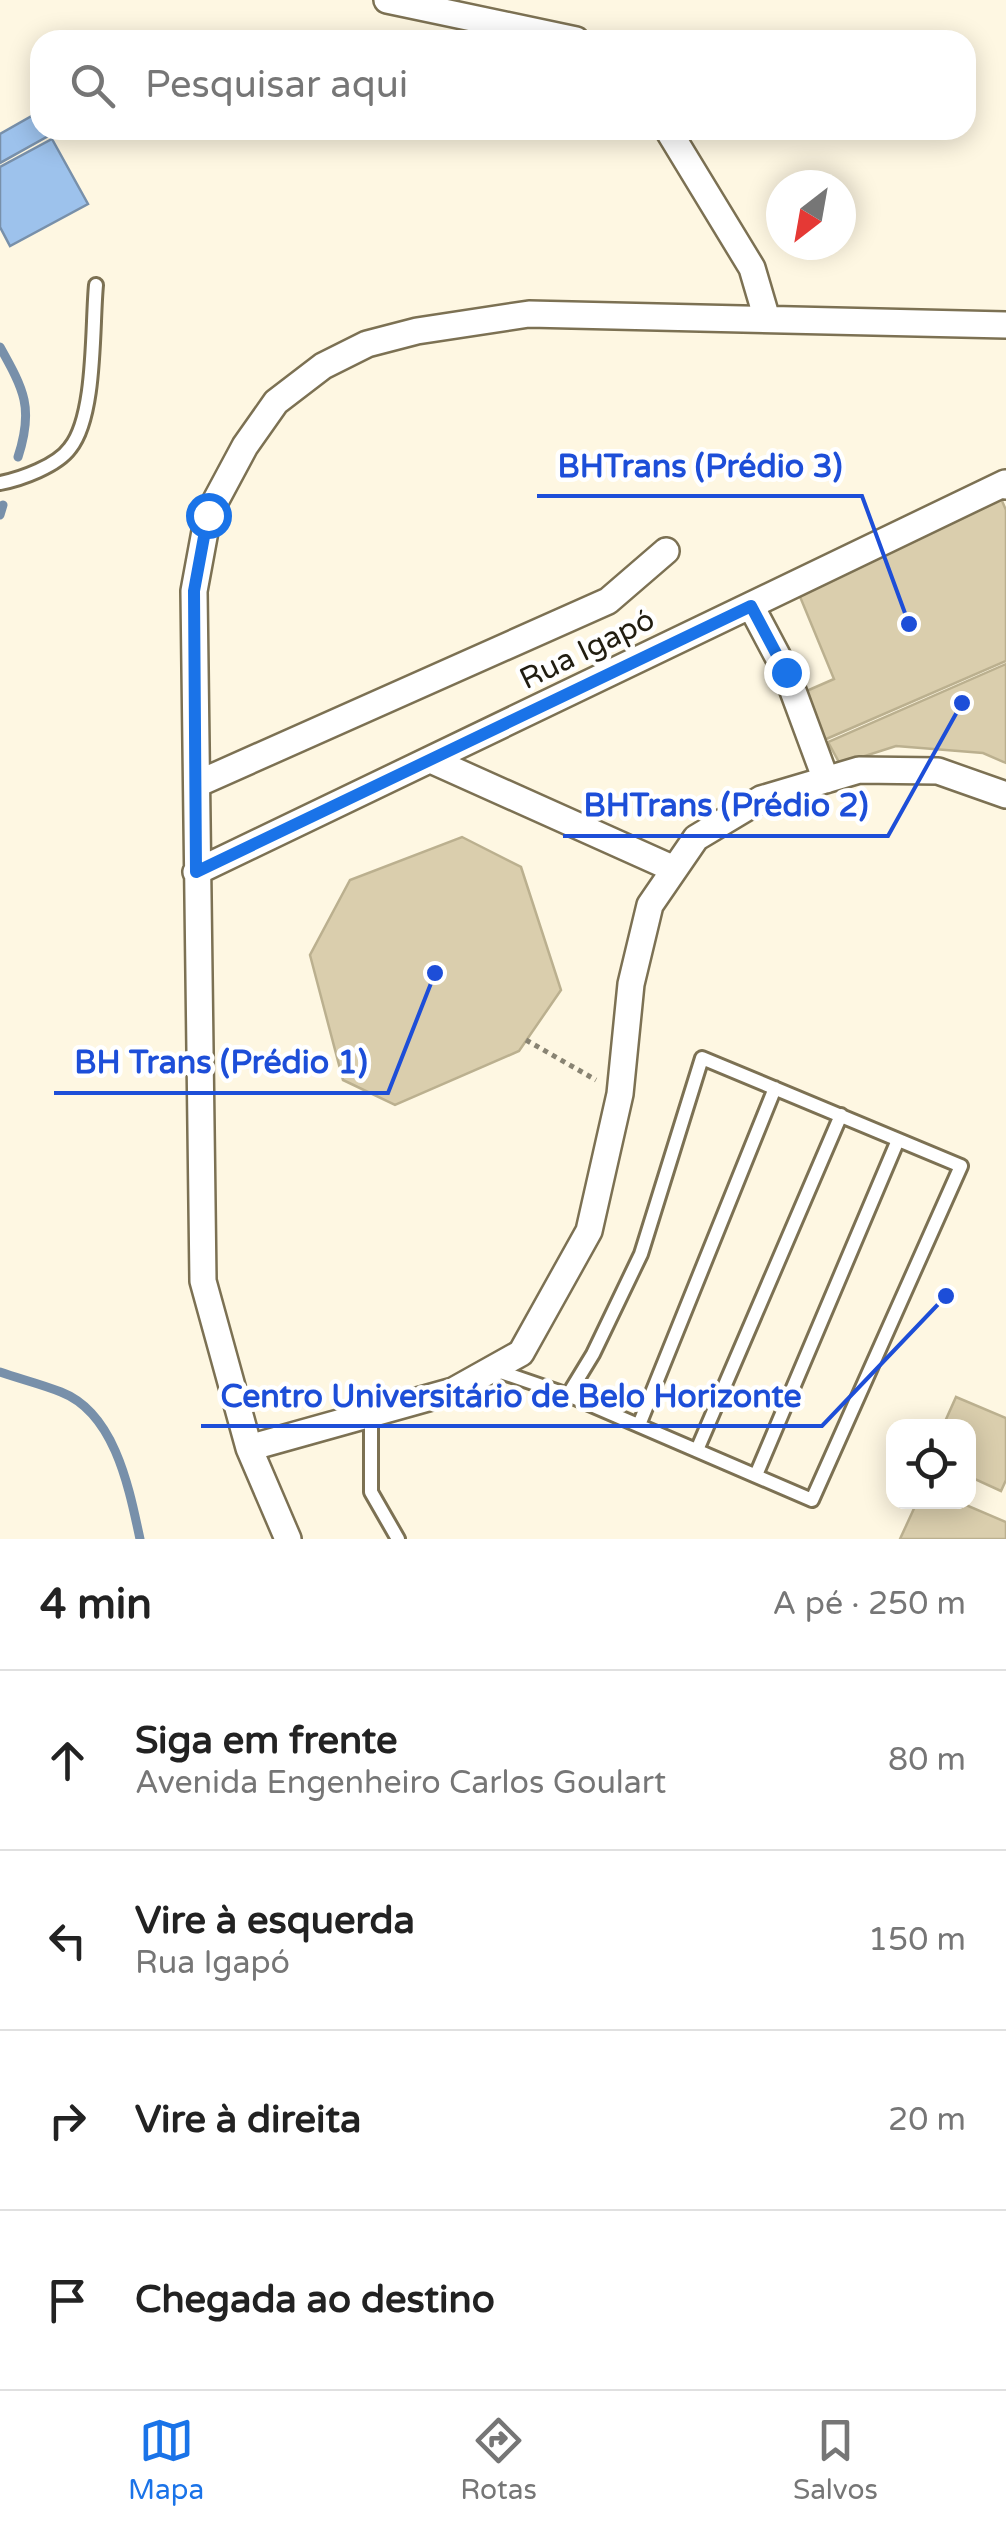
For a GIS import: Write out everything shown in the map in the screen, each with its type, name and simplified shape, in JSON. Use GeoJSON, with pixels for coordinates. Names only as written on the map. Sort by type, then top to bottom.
{"type":"FeatureCollection","features":[{"type":"Feature","properties":{"kind":"street"},"geometry":{"type":"LineString","coordinates":[[387,0],[529,30]]}},
{"type":"Feature","properties":{"kind":"street"},"geometry":{"type":"LineString","coordinates":[[674,140],[752,268],[767,319]]}},
{"type":"Feature","properties":{"kind":"street"},"geometry":{"type":"LineString","coordinates":[[288,1539],[249,1448],[202,1281],[194,591],[208,515],[245,446],[276,402],[323,366],[367,344],[417,331],[529,314],[1006,325]]}},
{"type":"Feature","properties":{"kind":"street","name":"Rua Igapó"},"geometry":{"type":"LineString","coordinates":[[196,872],[1005,485]]}},
{"type":"Feature","properties":{"kind":"street","name":"Rua Igapó"},"geometry":{"type":"LineString","coordinates":[[197,784],[608,602],[666,551]]}},
{"type":"Feature","properties":{"kind":"street"},"geometry":{"type":"LineString","coordinates":[[751,606],[786,672],[826,780]]}},
{"type":"Feature","properties":{"kind":"street"},"geometry":{"type":"LineString","coordinates":[[430,760],[674,869]]}},
{"type":"Feature","properties":{"kind":"street"},"geometry":{"type":"LineString","coordinates":[[249,1448],[452,1391],[521,1353],[589,1231],[620,1094],[631,984],[650,905],[696,838],[761,798],[859,770],[938,771],[1006,795]]}},
{"type":"Feature","properties":{"kind":"lane"},"geometry":{"type":"LineString","coordinates":[[0,482],[26,478],[70,449],[88,403],[96,284]]}},
{"type":"Feature","properties":{"kind":"lane"},"geometry":{"type":"LineString","coordinates":[[492,1370],[568,1395],[812,1500],[961,1166],[702,1058],[641,1254],[593,1354],[568,1395]]}},
{"type":"Feature","properties":{"kind":"lane"},"geometry":{"type":"LineString","coordinates":[[639,1426],[775,1088]]}},
{"type":"Feature","properties":{"kind":"lane"},"geometry":{"type":"LineString","coordinates":[[696,1450],[840,1115]]}},
{"type":"Feature","properties":{"kind":"lane"},"geometry":{"type":"LineString","coordinates":[[756,1475],[898,1140]]}},
{"type":"Feature","properties":{"kind":"lane"},"geometry":{"type":"LineString","coordinates":[[371,1414],[371,1492],[398,1539]]}},
{"type":"Feature","properties":{"kind":"path"},"geometry":{"type":"LineString","coordinates":[[526,1040],[620,1094]]}},
{"type":"Feature","properties":{"kind":"water"},"geometry":{"type":"Polygon","coordinates":[[[30,117],[30,140],[41,140],[0,163],[0,134],[30,117]]]}},
{"type":"Feature","properties":{"kind":"water"},"geometry":{"type":"Polygon","coordinates":[[[53,140],[88,204],[10,246],[0,227],[0,167],[53,140]]]}},
{"type":"Feature","properties":{"kind":"building"},"geometry":{"type":"Polygon","coordinates":[[[999,494],[1006,510],[1006,661],[824,740],[802,693],[834,679],[796,587],[999,494]]]}},
{"type":"Feature","properties":{"kind":"building"},"geometry":{"type":"Polygon","coordinates":[[[1006,664],[1006,763],[983,753],[896,746],[840,764],[828,742],[1006,664]]]}},
{"type":"Feature","properties":{"kind":"building"},"geometry":{"type":"Polygon","coordinates":[[[462,837],[521,867],[561,990],[519,1051],[395,1105],[343,1080],[310,955],[350,880],[462,837]]]}},
{"type":"Feature","properties":{"kind":"building"},"geometry":{"type":"Polygon","coordinates":[[[956,1397],[1006,1418],[1006,1480],[1001,1491],[976,1480],[976,1419],[946,1419],[956,1397]]]}},
{"type":"Feature","properties":{"kind":"building"},"geometry":{"type":"Polygon","coordinates":[[[914,1509],[975,1509],[1006,1522],[1006,1539],[900,1539],[914,1509]]]}},
{"type":"Feature","properties":{"kind":"waterway"},"geometry":{"type":"LineString","coordinates":[[0,347],[15,375],[26,412],[18,457]]}},
{"type":"Feature","properties":{"kind":"waterway"},"geometry":{"type":"LineString","coordinates":[[0,515],[3,505]]}},
{"type":"Feature","properties":{"kind":"waterway"},"geometry":{"type":"LineString","coordinates":[[0,1372],[61,1392],[95,1417],[117,1454],[140,1539]]}},
{"type":"Feature","properties":{"kind":"place","name":"BHTrans (Prédio 3)"},"geometry":{"type":"Point","coordinates":[909,624]}},
{"type":"Feature","properties":{"kind":"place","name":"BHTrans (Prédio 2)"},"geometry":{"type":"Point","coordinates":[962,703]}},
{"type":"Feature","properties":{"kind":"place","name":"BH Trans (Prédio 1)"},"geometry":{"type":"Point","coordinates":[435,973]}},
{"type":"Feature","properties":{"kind":"place","name":"Centro Universitário de Belo Horizonte"},"geometry":{"type":"Point","coordinates":[946,1296]}},
{"type":"Feature","properties":{"kind":"route"},"geometry":{"type":"LineString","coordinates":[[208,515],[194,591],[196,872],[751,606],[786,672]]}}]}
